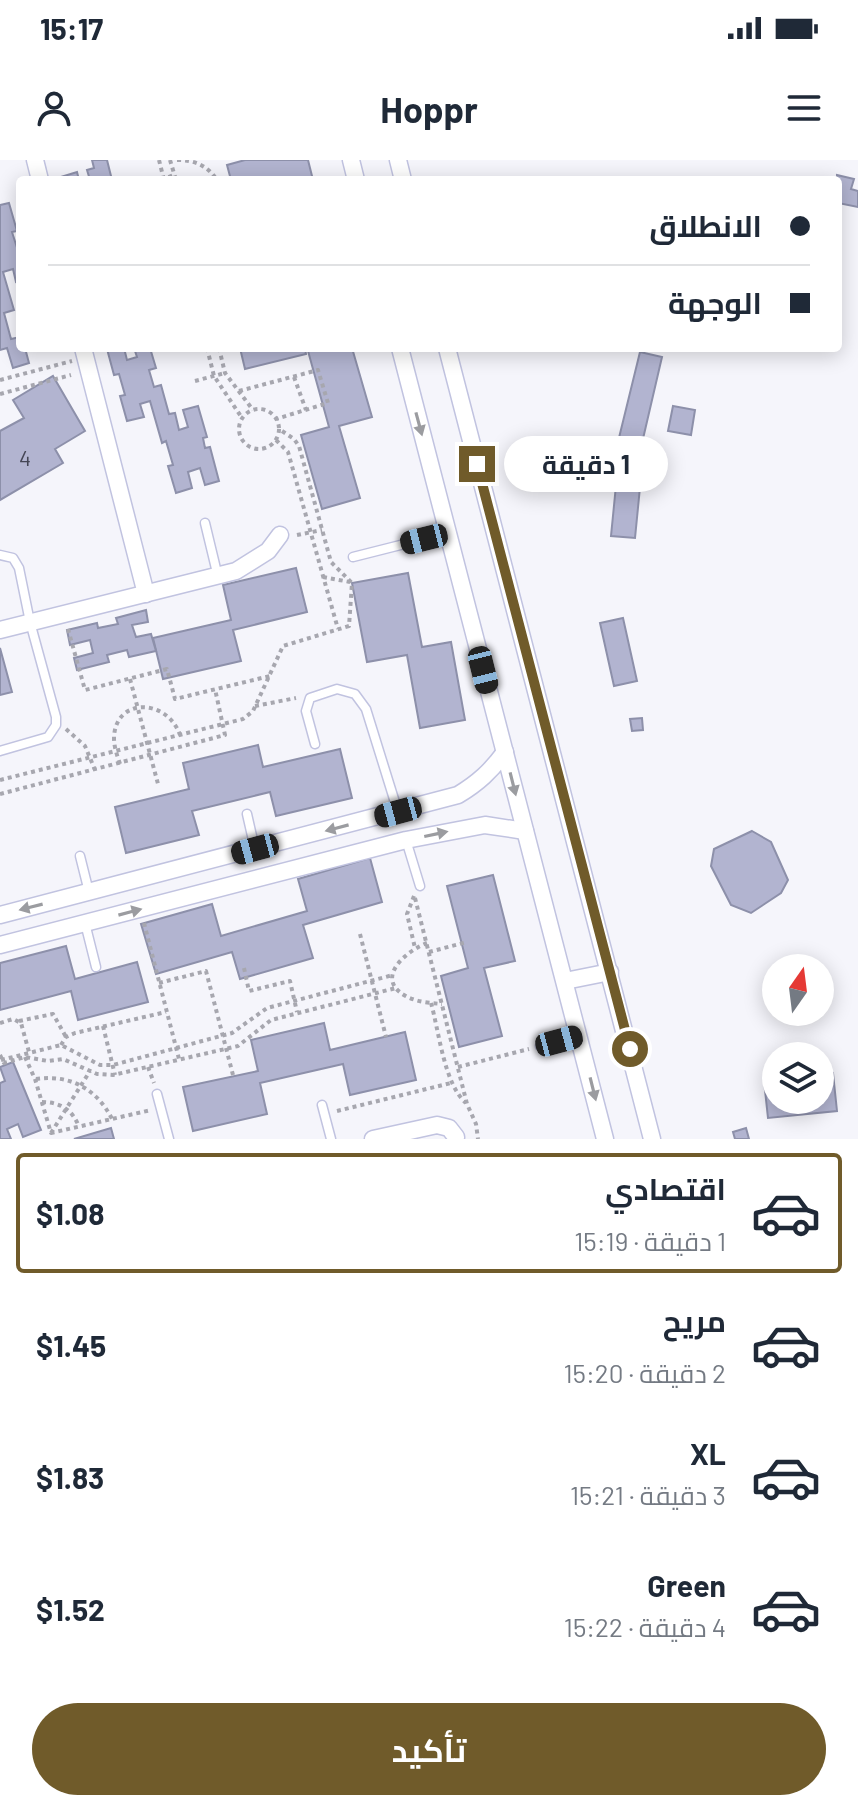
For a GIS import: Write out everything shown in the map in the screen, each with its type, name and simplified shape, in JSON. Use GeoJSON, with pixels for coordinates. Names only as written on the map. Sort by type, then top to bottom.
{"type":"FeatureCollection","features":[{"type":"Feature","properties":{"kind":"street"},"geometry":{"type":"LineString","coordinates":[[401,352],[605,1139]]}},
{"type":"Feature","properties":{"kind":"street"},"geometry":{"type":"LineString","coordinates":[[448,352],[652,1139]]}},
{"type":"Feature","properties":{"kind":"street"},"geometry":{"type":"LineString","coordinates":[[86,359],[146,594]]}},
{"type":"Feature","properties":{"kind":"street"},"geometry":{"type":"LineString","coordinates":[[0,630],[218,577],[253,562],[268,551],[280,535]]}},
{"type":"Feature","properties":{"kind":"street"},"geometry":{"type":"LineString","coordinates":[[0,915],[458,795],[484,777],[505,752]]}},
{"type":"Feature","properties":{"kind":"street"},"geometry":{"type":"LineString","coordinates":[[398,812],[406,840]]}},
{"type":"Feature","properties":{"kind":"street"},"geometry":{"type":"LineString","coordinates":[[0,945],[406,840],[485,825],[525,831]]}},
{"type":"Feature","properties":{"kind":"street"},"geometry":{"type":"LineString","coordinates":[[565,981],[610,972]]}},
{"type":"Feature","properties":{"kind":"street"},"geometry":{"type":"LineString","coordinates":[[373,1139],[437,1125],[449,1128],[456,1137]]}},
{"type":"Feature","properties":{"kind":"lane"},"geometry":{"type":"LineString","coordinates":[[205,523],[218,577]]}},
{"type":"Feature","properties":{"kind":"lane"},"geometry":{"type":"LineString","coordinates":[[353,557],[448,533]]}},
{"type":"Feature","properties":{"kind":"lane"},"geometry":{"type":"LineString","coordinates":[[0,555],[17,562],[56,725],[48,737],[0,751]]}},
{"type":"Feature","properties":{"kind":"lane"},"geometry":{"type":"LineString","coordinates":[[315,744],[306,706],[314,695],[343,689],[355,694],[364,703],[398,812]]}},
{"type":"Feature","properties":{"kind":"lane"},"geometry":{"type":"LineString","coordinates":[[247,814],[255,849]]}},
{"type":"Feature","properties":{"kind":"lane"},"geometry":{"type":"LineString","coordinates":[[406,840],[420,886]]}},
{"type":"Feature","properties":{"kind":"lane"},"geometry":{"type":"LineString","coordinates":[[80,856],[89,892]]}},
{"type":"Feature","properties":{"kind":"lane"},"geometry":{"type":"LineString","coordinates":[[85,923],[96,967]]}},
{"type":"Feature","properties":{"kind":"lane"},"geometry":{"type":"LineString","coordinates":[[540,1046],[579,1035]]}},
{"type":"Feature","properties":{"kind":"lane"},"geometry":{"type":"LineString","coordinates":[[157,1094],[169,1139]]}},
{"type":"Feature","properties":{"kind":"lane"},"geometry":{"type":"LineString","coordinates":[[323,1110],[331,1139]]}},
{"type":"Feature","properties":{"kind":"path"},"geometry":{"type":"LineString","coordinates":[[177,160],[197,163],[214,176]]}},
{"type":"Feature","properties":{"kind":"path"},"geometry":{"type":"LineString","coordinates":[[208,352],[214,376],[242,418]]}},
{"type":"Feature","properties":{"kind":"path"},"geometry":{"type":"LineString","coordinates":[[220,352],[225,373],[253,410]]}},
{"type":"Feature","properties":{"kind":"path"},"geometry":{"type":"LineString","coordinates":[[0,380],[86,359]]}},
{"type":"Feature","properties":{"kind":"path"},"geometry":{"type":"LineString","coordinates":[[0,394],[86,359]]}},
{"type":"Feature","properties":{"kind":"path"},"geometry":{"type":"LineString","coordinates":[[239,391],[318,370],[328,403],[276,419]]}},
{"type":"Feature","properties":{"kind":"path"},"geometry":{"type":"LineString","coordinates":[[195,381],[225,373]]}},
{"type":"Feature","properties":{"kind":"path"},"geometry":{"type":"LineString","coordinates":[[294,377],[306,410]]}},
{"type":"Feature","properties":{"kind":"path"},"geometry":{"type":"LineString","coordinates":[[253,410],[266,410],[276,419],[279,429],[276,440],[265,449],[251,448],[245,444],[239,431],[242,418],[253,410]]}},
{"type":"Feature","properties":{"kind":"path"},"geometry":{"type":"LineString","coordinates":[[0,780],[249,716],[283,646],[349,626],[352,583],[331,562],[297,442],[279,429]]}},
{"type":"Feature","properties":{"kind":"path"},"geometry":{"type":"LineString","coordinates":[[276,440],[288,452],[338,629]]}},
{"type":"Feature","properties":{"kind":"path"},"geometry":{"type":"LineString","coordinates":[[292,468],[304,464]]}},
{"type":"Feature","properties":{"kind":"path"},"geometry":{"type":"LineString","coordinates":[[299,492],[311,489]]}},
{"type":"Feature","properties":{"kind":"path"},"geometry":{"type":"LineString","coordinates":[[323,577],[352,583]]}},
{"type":"Feature","properties":{"kind":"path"},"geometry":{"type":"LineString","coordinates":[[64,614],[85,690],[167,669],[175,699],[270,676]]}},
{"type":"Feature","properties":{"kind":"path"},"geometry":{"type":"LineString","coordinates":[[130,679],[158,784]]}},
{"type":"Feature","properties":{"kind":"path"},"geometry":{"type":"LineString","coordinates":[[0,794],[225,735],[215,689]]}},
{"type":"Feature","properties":{"kind":"path"},"geometry":{"type":"LineString","coordinates":[[255,706],[314,695]]}},
{"type":"Feature","properties":{"kind":"path"},"geometry":{"type":"LineString","coordinates":[[120,764],[114,743],[117,725],[123,717],[138,708],[148,706],[165,712],[177,725],[188,745]]}},
{"type":"Feature","properties":{"kind":"path"},"geometry":{"type":"LineString","coordinates":[[56,725],[77,737],[91,757],[95,770]]}},
{"type":"Feature","properties":{"kind":"path"},"geometry":{"type":"LineString","coordinates":[[415,948],[407,914],[420,886]]}},
{"type":"Feature","properties":{"kind":"path"},"geometry":{"type":"LineString","coordinates":[[414,895],[478,1139]]}},
{"type":"Feature","properties":{"kind":"path"},"geometry":{"type":"LineString","coordinates":[[140,909],[179,1059]]}},
{"type":"Feature","properties":{"kind":"path"},"geometry":{"type":"LineString","coordinates":[[360,934],[386,1037]]}},
{"type":"Feature","properties":{"kind":"path"},"geometry":{"type":"LineString","coordinates":[[429,952],[467,942]]}},
{"type":"Feature","properties":{"kind":"path"},"geometry":{"type":"LineString","coordinates":[[427,943],[415,948],[396,964],[393,975],[396,988],[403,995],[442,1004]]}},
{"type":"Feature","properties":{"kind":"path"},"geometry":{"type":"LineString","coordinates":[[244,968],[249,991],[290,981],[298,1013]]}},
{"type":"Feature","properties":{"kind":"path"},"geometry":{"type":"LineString","coordinates":[[159,983],[206,971],[233,1075]]}},
{"type":"Feature","properties":{"kind":"path"},"geometry":{"type":"LineString","coordinates":[[61,1045],[100,1065],[113,1065],[223,1036],[240,1029],[259,1011],[393,975]]}},
{"type":"Feature","properties":{"kind":"path"},"geometry":{"type":"LineString","coordinates":[[27,1055],[48,1061],[68,1059],[90,1071],[115,1075],[226,1049],[248,1039],[266,1023],[396,988]]}},
{"type":"Feature","properties":{"kind":"path"},"geometry":{"type":"LineString","coordinates":[[431,1003],[451,1083],[467,1104]]}},
{"type":"Feature","properties":{"kind":"path"},"geometry":{"type":"LineString","coordinates":[[0,1057],[4,1063],[61,1045],[66,1037],[166,1012]]}},
{"type":"Feature","properties":{"kind":"path"},"geometry":{"type":"LineString","coordinates":[[0,1023],[53,1014],[66,1037]]}},
{"type":"Feature","properties":{"kind":"path"},"geometry":{"type":"LineString","coordinates":[[19,1021],[51,1133]]}},
{"type":"Feature","properties":{"kind":"path"},"geometry":{"type":"LineString","coordinates":[[103,1026],[115,1075]]}},
{"type":"Feature","properties":{"kind":"path"},"geometry":{"type":"LineString","coordinates":[[458,1067],[540,1046]]}},
{"type":"Feature","properties":{"kind":"path"},"geometry":{"type":"LineString","coordinates":[[51,1133],[90,1071]]}},
{"type":"Feature","properties":{"kind":"path"},"geometry":{"type":"LineString","coordinates":[[35,1079],[58,1078],[81,1085],[99,1099],[112,1119]]}},
{"type":"Feature","properties":{"kind":"path"},"geometry":{"type":"LineString","coordinates":[[323,1110],[451,1083]]}},
{"type":"Feature","properties":{"kind":"path"},"geometry":{"type":"LineString","coordinates":[[42,1102],[66,1108],[79,1127]]}},
{"type":"Feature","properties":{"kind":"path"},"geometry":{"type":"LineString","coordinates":[[51,1133],[161,1108]]}},
{"type":"Feature","properties":{"kind":"building"},"geometry":{"type":"Polygon","coordinates":[[[92,160],[107,160],[111,176],[89,176],[87,170],[94,168],[92,160]]]}},
{"type":"Feature","properties":{"kind":"building"},"geometry":{"type":"Polygon","coordinates":[[[245,160],[308,160],[312,176],[230,176],[227,165],[245,160]]]}},
{"type":"Feature","properties":{"kind":"building"},"geometry":{"type":"Polygon","coordinates":[[[842,176],[854,179],[851,189],[858,191],[858,207],[842,204],[842,176]]]}},
{"type":"Feature","properties":{"kind":"building"},"geometry":{"type":"Polygon","coordinates":[[[9,203],[16,228],[16,231],[12,232],[16,244],[16,282],[13,269],[3,272],[14,310],[4,313],[11,339],[16,338],[16,352],[26,352],[29,363],[13,368],[7,348],[0,350],[0,205],[9,203]]]}},
{"type":"Feature","properties":{"kind":"building"},"geometry":{"type":"Polygon","coordinates":[[[108,352],[125,352],[127,360],[137,357],[135,352],[151,352],[156,368],[149,370],[154,387],[161,385],[169,414],[175,413],[179,430],[188,427],[183,410],[198,406],[207,437],[203,438],[205,448],[210,447],[219,481],[205,485],[200,468],[188,472],[192,488],[176,493],[168,466],[173,465],[166,441],[162,443],[150,401],[140,404],[144,417],[127,421],[120,396],[125,395],[119,374],[114,375],[108,352]]]}},
{"type":"Feature","properties":{"kind":"building"},"geometry":{"type":"Polygon","coordinates":[[[241,352],[306,352],[306,354],[245,369],[241,352]]]}},
{"type":"Feature","properties":{"kind":"building"},"geometry":{"type":"Polygon","coordinates":[[[308,352],[353,352],[372,417],[339,426],[360,498],[322,509],[301,435],[329,427],[308,352]]]}},
{"type":"Feature","properties":{"kind":"building"},"geometry":{"type":"Polygon","coordinates":[[[640,352],[662,357],[639,456],[616,450],[640,352]]]}},
{"type":"Feature","properties":{"kind":"building"},"geometry":{"type":"Polygon","coordinates":[[[53,376],[85,431],[55,449],[63,463],[0,500],[0,431],[24,418],[13,400],[53,376]]]}},
{"type":"Feature","properties":{"kind":"building"},"geometry":{"type":"Polygon","coordinates":[[[673,406],[695,410],[691,435],[668,431],[673,406]]]}},
{"type":"Feature","properties":{"kind":"building"},"geometry":{"type":"Polygon","coordinates":[[[618,465],[642,467],[635,538],[611,536],[618,465]]]}},
{"type":"Feature","properties":{"kind":"building"},"geometry":{"type":"Polygon","coordinates":[[[296,568],[307,612],[233,630],[241,661],[163,679],[153,638],[231,620],[223,585],[296,568]]]}},
{"type":"Feature","properties":{"kind":"building"},"geometry":{"type":"Polygon","coordinates":[[[408,573],[422,647],[451,642],[465,720],[420,728],[407,655],[367,662],[352,583],[408,573]]]}},
{"type":"Feature","properties":{"kind":"building"},"geometry":{"type":"Polygon","coordinates":[[[146,610],[148,622],[132,625],[136,637],[151,634],[156,651],[129,657],[127,650],[107,655],[109,662],[77,670],[74,658],[93,653],[90,640],[70,645],[67,630],[97,623],[98,628],[118,624],[116,618],[146,610]]]}},
{"type":"Feature","properties":{"kind":"building"},"geometry":{"type":"Polygon","coordinates":[[[623,618],[637,681],[614,686],[600,623],[623,618]]]}},
{"type":"Feature","properties":{"kind":"building"},"geometry":{"type":"Polygon","coordinates":[[[0,648],[12,692],[0,695],[0,648]]]}},
{"type":"Feature","properties":{"kind":"building"},"geometry":{"type":"Polygon","coordinates":[[[642,718],[643,730],[632,731],[630,719],[642,718]]]}},
{"type":"Feature","properties":{"kind":"building"},"geometry":{"type":"Polygon","coordinates":[[[258,745],[263,767],[340,749],[352,798],[276,816],[270,792],[192,811],[199,835],[126,853],[115,807],[189,789],[183,763],[258,745]]]}},
{"type":"Feature","properties":{"kind":"building"},"geometry":{"type":"Polygon","coordinates":[[[752,831],[771,842],[788,880],[781,893],[751,913],[731,905],[711,866],[714,849],[752,831]]]}},
{"type":"Feature","properties":{"kind":"building"},"geometry":{"type":"Polygon","coordinates":[[[370,858],[382,902],[303,925],[313,958],[240,979],[232,952],[156,974],[141,924],[212,904],[221,936],[307,911],[298,879],[370,858]]]}},
{"type":"Feature","properties":{"kind":"building"},"geometry":{"type":"Polygon","coordinates":[[[493,875],[515,961],[484,968],[502,1036],[459,1047],[441,976],[468,968],[447,886],[493,875]]]}},
{"type":"Feature","properties":{"kind":"building"},"geometry":{"type":"Polygon","coordinates":[[[66,946],[75,979],[137,962],[148,1002],[78,1020],[71,991],[0,1010],[0,963],[66,946]]]}},
{"type":"Feature","properties":{"kind":"building"},"geometry":{"type":"Polygon","coordinates":[[[324,1023],[330,1050],[405,1032],[416,1080],[350,1095],[343,1064],[260,1083],[267,1114],[193,1131],[183,1087],[258,1071],[251,1040],[324,1023]]]}},
{"type":"Feature","properties":{"kind":"building"},"geometry":{"type":"Polygon","coordinates":[[[13,1062],[41,1130],[23,1137],[18,1124],[7,1129],[11,1139],[0,1139],[0,1083],[5,1081],[0,1067],[13,1062]]]}},
{"type":"Feature","properties":{"kind":"building"},"geometry":{"type":"Polygon","coordinates":[[[834,1082],[837,1111],[834,1111],[834,1082]]]}},
{"type":"Feature","properties":{"kind":"building"},"geometry":{"type":"Polygon","coordinates":[[[768,1114],[807,1114],[768,1118],[768,1114]]]}},
{"type":"Feature","properties":{"kind":"building"},"geometry":{"type":"Polygon","coordinates":[[[111,1128],[114,1139],[74,1139],[111,1128]]]}},
{"type":"Feature","properties":{"kind":"building"},"geometry":{"type":"Polygon","coordinates":[[[746,1128],[749,1139],[735,1139],[733,1132],[746,1128]]]}},
{"type":"Feature","properties":{"kind":"route"},"geometry":{"type":"LineString","coordinates":[[477,464],[630,1049]]}}]}
